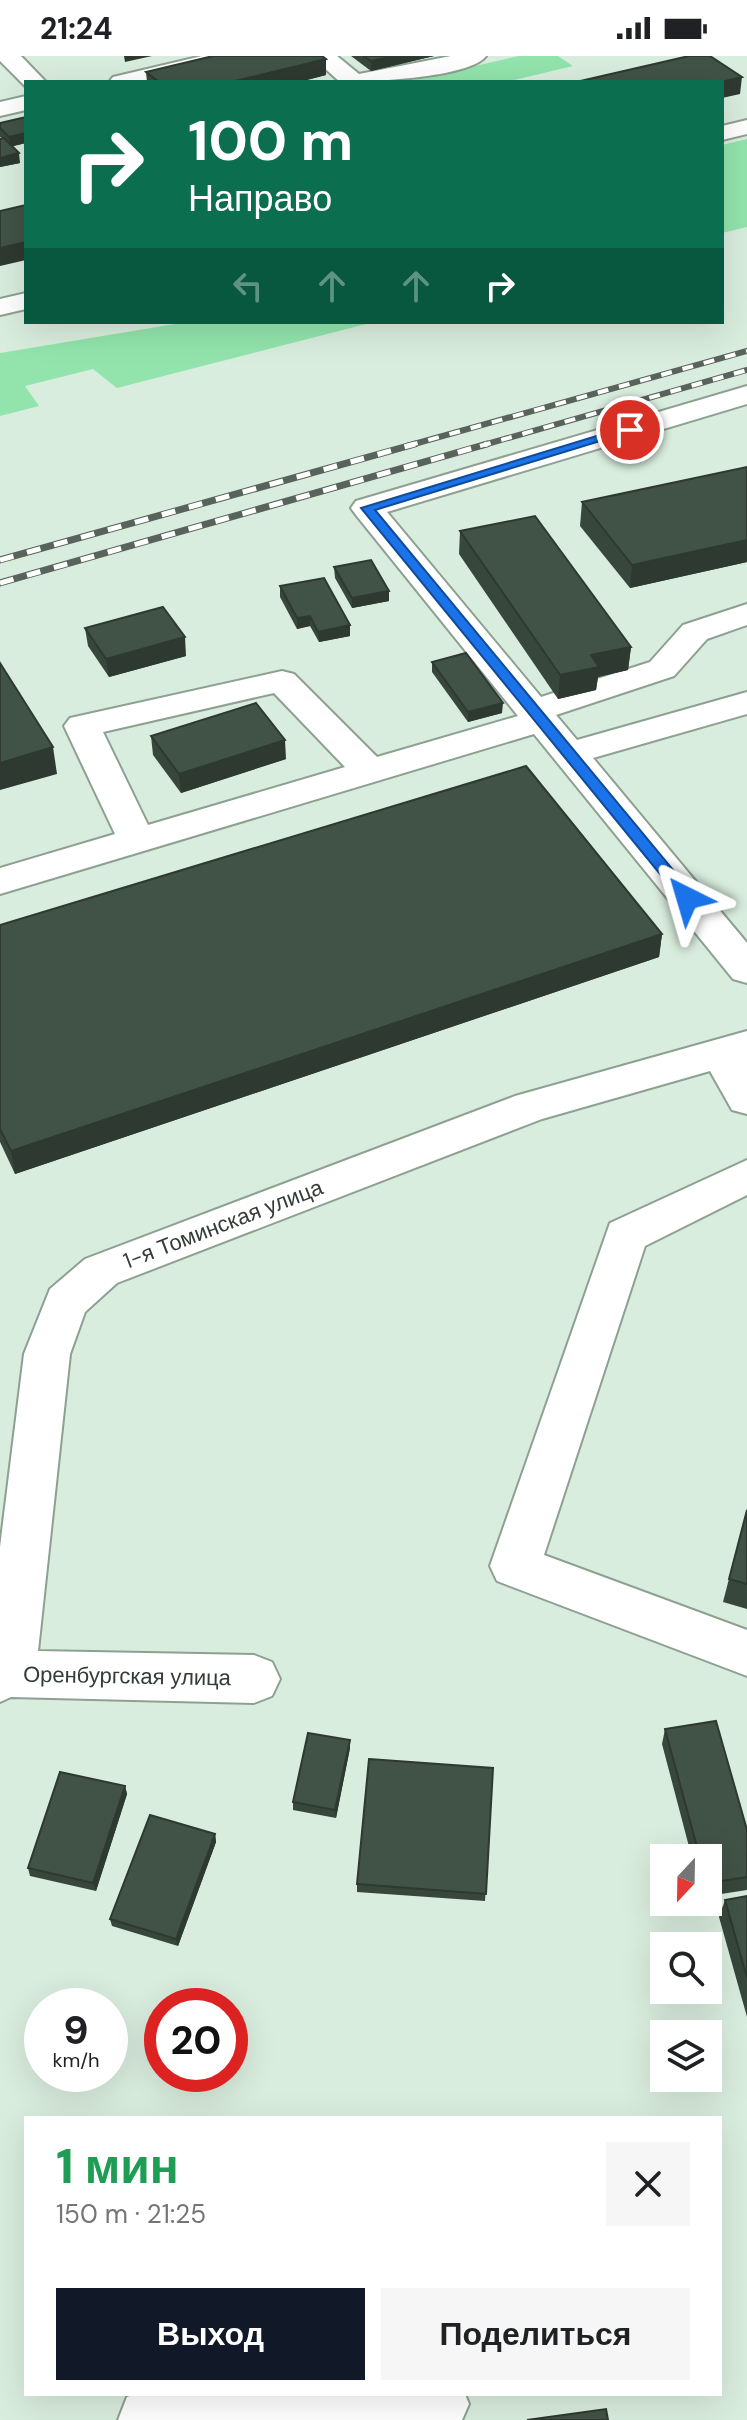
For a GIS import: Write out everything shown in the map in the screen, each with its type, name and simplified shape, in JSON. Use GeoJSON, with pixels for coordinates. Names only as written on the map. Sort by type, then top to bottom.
{"type":"FeatureCollection","features":[{"type":"Feature","properties":{"kind":"street"},"geometry":{"type":"LineString","coordinates":[[8,56],[32,80]]}},
{"type":"Feature","properties":{"kind":"street"},"geometry":{"type":"LineString","coordinates":[[130,80],[232,56]]}},
{"type":"Feature","properties":{"kind":"street"},"geometry":{"type":"LineString","coordinates":[[323,56],[351,80]]}},
{"type":"Feature","properties":{"kind":"street"},"geometry":{"type":"LineString","coordinates":[[363,80],[474,56]]}},
{"type":"Feature","properties":{"kind":"street"},"geometry":{"type":"LineString","coordinates":[[0,109],[24,103]]}},
{"type":"Feature","properties":{"kind":"street"},"geometry":{"type":"LineString","coordinates":[[724,133],[747,127]]}},
{"type":"Feature","properties":{"kind":"street"},"geometry":{"type":"LineString","coordinates":[[0,307],[24,301]]}},
{"type":"Feature","properties":{"kind":"street"},"geometry":{"type":"LineString","coordinates":[[747,395],[367,508],[747,969]]}},
{"type":"Feature","properties":{"kind":"street"},"geometry":{"type":"LineString","coordinates":[[0,881],[370,771],[536,716],[662,669],[695,632],[747,614]]}},
{"type":"Feature","properties":{"kind":"street"},"geometry":{"type":"LineString","coordinates":[[137,841],[82,726],[282,681],[370,771]]}},
{"type":"Feature","properties":{"kind":"street"},"geometry":{"type":"LineString","coordinates":[[568,754],[747,703]]}},
{"type":"Feature","properties":{"kind":"street"},"geometry":{"type":"LineString","coordinates":[[733,1049],[747,1099]]}},
{"type":"Feature","properties":{"kind":"street","name":"1-я Томинская улица"},"geometry":{"type":"LineString","coordinates":[[5,1676],[47,1354],[66,1302],[101,1271],[530,1107],[733,1049]]}},
{"type":"Feature","properties":{"kind":"street"},"geometry":{"type":"LineString","coordinates":[[747,1176],[626,1235],[515,1566],[747,1653]]}},
{"type":"Feature","properties":{"kind":"street","name":"Оренбургская улица"},"geometry":{"type":"LineString","coordinates":[[5,1676],[254,1679]]}},
{"type":"Feature","properties":{"kind":"street"},"geometry":{"type":"LineString","coordinates":[[150,2420],[437,2404]]}},
{"type":"Feature","properties":{"kind":"green space"},"geometry":{"type":"Polygon","coordinates":[[[519,56],[558,56],[573,66],[514,80],[414,80],[519,56]]]}},
{"type":"Feature","properties":{"kind":"green space"},"geometry":{"type":"Polygon","coordinates":[[[747,139],[747,227],[724,233],[724,145],[747,139]]]}},
{"type":"Feature","properties":{"kind":"green space"},"geometry":{"type":"Polygon","coordinates":[[[175,324],[366,324],[117,388],[93,369],[25,386],[39,406],[0,416],[0,353],[175,324]]]}},
{"type":"Feature","properties":{"kind":"building"},"geometry":{"type":"Polygon","coordinates":[[[213,56],[322,56],[326,59],[239,80],[156,80],[146,72],[213,56]]]}},
{"type":"Feature","properties":{"kind":"building"},"geometry":{"type":"Polygon","coordinates":[[[363,56],[394,56],[371,61],[363,56]]]}},
{"type":"Feature","properties":{"kind":"building"},"geometry":{"type":"Polygon","coordinates":[[[689,56],[710,56],[742,77],[724,81],[585,80],[689,56]]]}},
{"type":"Feature","properties":{"kind":"building"},"geometry":{"type":"Polygon","coordinates":[[[24,117],[24,133],[9,137],[0,128],[0,123],[24,117]]]}},
{"type":"Feature","properties":{"kind":"building"},"geometry":{"type":"Polygon","coordinates":[[[4,138],[19,153],[0,158],[0,139],[4,138]]]}},
{"type":"Feature","properties":{"kind":"building"},"geometry":{"type":"Polygon","coordinates":[[[24,205],[24,242],[0,248],[0,211],[24,205]]]}},
{"type":"Feature","properties":{"kind":"building"},"geometry":{"type":"Polygon","coordinates":[[[747,467],[747,540],[632,565],[582,502],[747,467]]]}},
{"type":"Feature","properties":{"kind":"building"},"geometry":{"type":"Polygon","coordinates":[[[535,516],[631,647],[591,655],[599,667],[560,675],[460,531],[535,516]]]}},
{"type":"Feature","properties":{"kind":"building"},"geometry":{"type":"Polygon","coordinates":[[[371,560],[389,591],[352,598],[334,567],[371,560]]]}},
{"type":"Feature","properties":{"kind":"building"},"geometry":{"type":"Polygon","coordinates":[[[324,578],[350,625],[318,632],[310,616],[297,618],[280,586],[324,578]]]}},
{"type":"Feature","properties":{"kind":"building"},"geometry":{"type":"Polygon","coordinates":[[[163,607],[185,637],[106,659],[85,628],[163,607]]]}},
{"type":"Feature","properties":{"kind":"building"},"geometry":{"type":"Polygon","coordinates":[[[466,653],[503,703],[468,712],[432,662],[466,653]]]}},
{"type":"Feature","properties":{"kind":"building"},"geometry":{"type":"Polygon","coordinates":[[[0,663],[53,747],[0,763],[0,663]]]}},
{"type":"Feature","properties":{"kind":"building"},"geometry":{"type":"Polygon","coordinates":[[[256,703],[285,740],[179,774],[151,736],[256,703]]]}},
{"type":"Feature","properties":{"kind":"building"},"geometry":{"type":"Polygon","coordinates":[[[526,766],[662,934],[11,1151],[0,1129],[0,925],[526,766]]]}},
{"type":"Feature","properties":{"kind":"building"},"geometry":{"type":"Polygon","coordinates":[[[747,1510],[747,1584],[729,1579],[747,1510]]]}},
{"type":"Feature","properties":{"kind":"building"},"geometry":{"type":"Polygon","coordinates":[[[716,1721],[747,1830],[747,1877],[722,1881],[722,1844],[696,1844],[665,1729],[716,1721]]]}},
{"type":"Feature","properties":{"kind":"building"},"geometry":{"type":"Polygon","coordinates":[[[308,1733],[350,1740],[335,1810],[293,1802],[308,1733]]]}},
{"type":"Feature","properties":{"kind":"building"},"geometry":{"type":"Polygon","coordinates":[[[369,1759],[493,1768],[486,1894],[357,1884],[369,1759]]]}},
{"type":"Feature","properties":{"kind":"building"},"geometry":{"type":"Polygon","coordinates":[[[60,1772],[125,1786],[93,1883],[28,1868],[60,1772]]]}},
{"type":"Feature","properties":{"kind":"building"},"geometry":{"type":"Polygon","coordinates":[[[150,1815],[215,1834],[176,1939],[110,1919],[150,1815]]]}},
{"type":"Feature","properties":{"kind":"building"},"geometry":{"type":"Polygon","coordinates":[[[747,1896],[747,1978],[725,1900],[747,1896]]]}},
{"type":"Feature","properties":{"kind":"building"},"geometry":{"type":"Polygon","coordinates":[[[606,2409],[608,2420],[527,2420],[606,2409]]]}},
{"type":"Feature","properties":{"kind":"railway"},"geometry":{"type":"LineString","coordinates":[[407,446],[747,351]]}},
{"type":"Feature","properties":{"kind":"railway"},"geometry":{"type":"LineString","coordinates":[[480,446],[747,370]]}},
{"type":"Feature","properties":{"kind":"railway"},"geometry":{"type":"LineString","coordinates":[[0,560],[415,444]]}},
{"type":"Feature","properties":{"kind":"railway"},"geometry":{"type":"LineString","coordinates":[[0,583],[487,444]]}},
{"type":"Feature","properties":{"kind":"route"},"geometry":{"type":"LineString","coordinates":[[630,430],[367,508],[687,898]]}}]}
